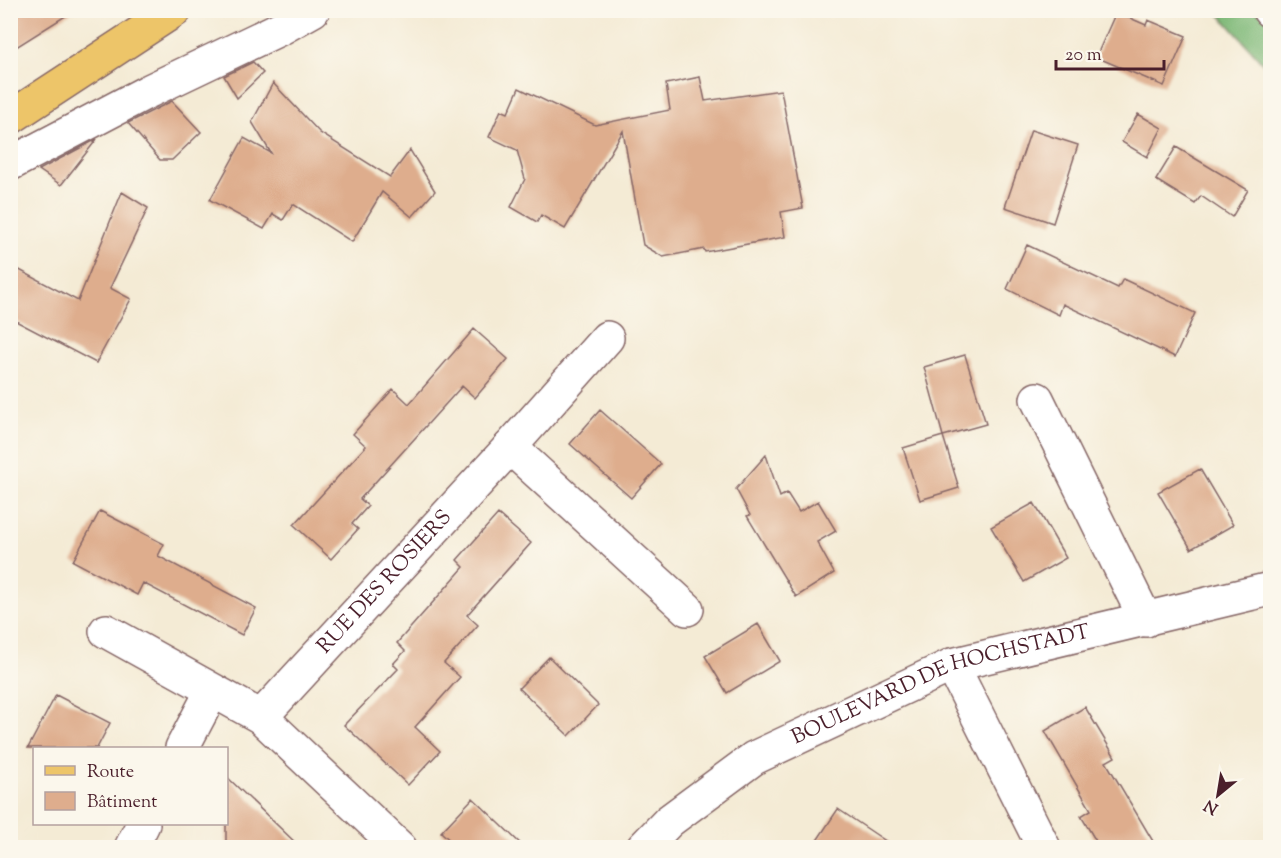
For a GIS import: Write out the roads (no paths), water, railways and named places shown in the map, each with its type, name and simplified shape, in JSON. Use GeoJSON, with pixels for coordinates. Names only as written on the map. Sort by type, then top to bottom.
{"type":"FeatureCollection","features":[{"type":"Feature","properties":{"kind":"main road"},"geometry":{"type":"LineString","coordinates":[[10,118],[175,10]]}},
{"type":"Feature","properties":{"kind":"street"},"geometry":{"type":"LineString","coordinates":[[10,164],[147,92],[281,28],[313,10]]}},
{"type":"Feature","properties":{"kind":"street","name":"RUE DES ROSIERS"},"geometry":{"type":"LineString","coordinates":[[261,717],[510,447],[607,338]]}},
{"type":"Feature","properties":{"kind":"street"},"geometry":{"type":"LineString","coordinates":[[1037,399],[1146,620]]}},
{"type":"Feature","properties":{"kind":"street"},"geometry":{"type":"LineString","coordinates":[[510,447],[687,609]]}},
{"type":"Feature","properties":{"kind":"street","name":"BOULEVARD DE HOCHSTADT"},"geometry":{"type":"LineString","coordinates":[[643,848],[669,821],[754,758],[952,665],[1270,589]]}},
{"type":"Feature","properties":{"kind":"street"},"geometry":{"type":"LineString","coordinates":[[106,631],[261,717],[400,848]]}},
{"type":"Feature","properties":{"kind":"street"},"geometry":{"type":"LineString","coordinates":[[952,665],[1044,848]]}},
{"type":"Feature","properties":{"kind":"street"},"geometry":{"type":"LineString","coordinates":[[183,747],[212,691]]}},
{"type":"Feature","properties":{"kind":"street"},"geometry":{"type":"LineString","coordinates":[[131,848],[143,825]]}}]}
